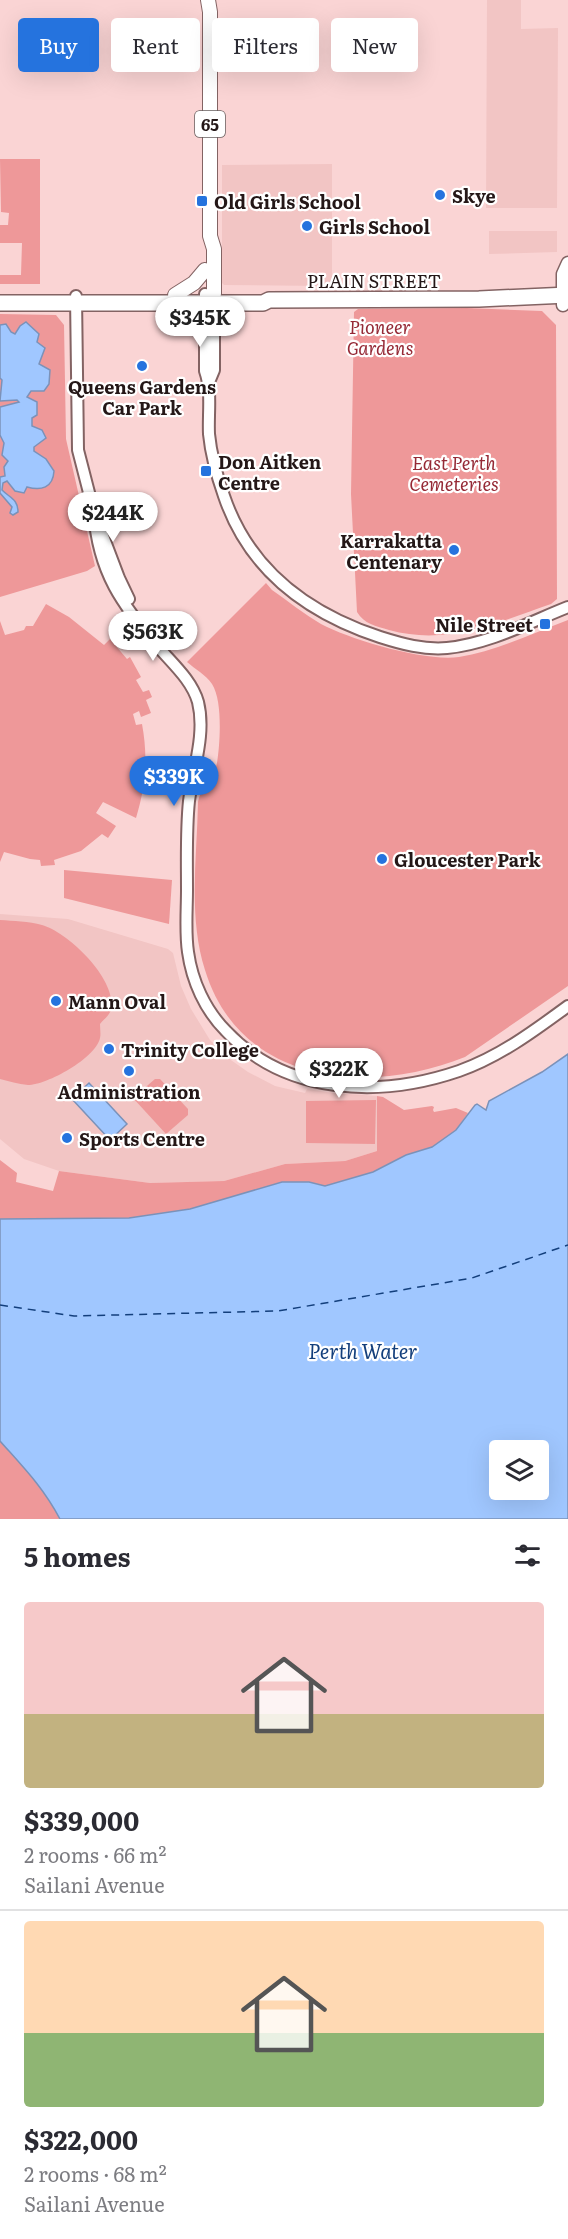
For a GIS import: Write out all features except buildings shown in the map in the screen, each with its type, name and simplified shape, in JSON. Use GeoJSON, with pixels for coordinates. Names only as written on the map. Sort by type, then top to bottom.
{"type":"FeatureCollection","features":[{"type":"Feature","properties":{"kind":"highway","name":"PLAIN STREET"},"geometry":{"type":"LineString","coordinates":[[0,296],[76,300],[210,299],[263,294],[269,300],[565,300]]}},
{"type":"Feature","properties":{"kind":"highway","name":"PLAIN STREET"},"geometry":{"type":"LineString","coordinates":[[0,303],[175,295],[210,299]]}},
{"type":"Feature","properties":{"kind":"main road","name":"65"},"geometry":{"type":"LineString","coordinates":[[210,4],[210,236],[214,249],[210,299]]}},
{"type":"Feature","properties":{"kind":"main road","name":"65"},"geometry":{"type":"LineString","coordinates":[[210,236],[206,249],[205,270],[210,299]]}},
{"type":"Feature","properties":{"kind":"main road"},"geometry":{"type":"LineString","coordinates":[[565,300],[563,274],[568,263]]}},
{"type":"Feature","properties":{"kind":"main road"},"geometry":{"type":"LineString","coordinates":[[175,295],[194,284],[205,270]]}},
{"type":"Feature","properties":{"kind":"street"},"geometry":{"type":"LineString","coordinates":[[210,299],[205,371],[209,382],[211,447],[216,472],[231,517],[243,540],[291,593],[364,631],[413,646],[433,648],[465,645],[485,639],[568,607]]}},
{"type":"Feature","properties":{"kind":"street"},"geometry":{"type":"LineString","coordinates":[[76,300],[78,450],[94,512],[119,578],[144,631],[183,675],[198,701],[200,724],[197,764],[188,814],[188,951],[197,985],[207,1007],[218,1023],[237,1043],[257,1059],[297,1078],[377,1087],[428,1080],[472,1066],[513,1045],[568,1006]]}},
{"type":"Feature","properties":{"kind":"shaded area"},"geometry":{"type":"Polygon","coordinates":[[[487,0],[521,0],[521,29],[558,28],[557,208],[486,208],[487,0]]]}},
{"type":"Feature","properties":{"kind":"shaded area"},"geometry":{"type":"Polygon","coordinates":[[[332,164],[332,280],[330,283],[325,286],[224,285],[222,283],[222,165],[332,164]]]}},
{"type":"Feature","properties":{"kind":"shaded area"},"geometry":{"type":"Polygon","coordinates":[[[489,231],[557,231],[557,252],[489,254],[489,231]]]}},
{"type":"Feature","properties":{"kind":"shaded area","name":"Trinity College"},"geometry":{"type":"Polygon","coordinates":[[[0,914],[68,919],[168,949],[173,953],[181,986],[191,1009],[210,1040],[228,1058],[275,1086],[305,1093],[307,1089],[377,1096],[377,1151],[345,1161],[285,1164],[224,1181],[150,1183],[59,1171],[24,1159],[0,1139],[0,914]]]}},
{"type":"Feature","properties":{"kind":"green space"},"geometry":{"type":"Polygon","coordinates":[[[0,159],[40,159],[40,284],[0,284],[0,275],[21,275],[22,243],[0,243],[0,225],[8,225],[9,213],[1,212],[0,159]]]}},
{"type":"Feature","properties":{"kind":"green space","name":"East Perth Cemeteries"},"geometry":{"type":"Polygon","coordinates":[[[467,308],[542,311],[556,325],[557,599],[551,604],[491,625],[451,634],[410,634],[389,630],[367,622],[357,612],[351,494],[354,312],[358,309],[467,308]]]}},
{"type":"Feature","properties":{"kind":"green space"},"geometry":{"type":"Polygon","coordinates":[[[0,314],[56,315],[64,325],[66,439],[95,566],[87,571],[0,597],[0,314]]]}},
{"type":"Feature","properties":{"kind":"green space","name":"Gloucester Park"},"geometry":{"type":"Polygon","coordinates":[[[266,583],[302,612],[334,630],[369,643],[428,656],[445,658],[473,654],[501,646],[568,620],[568,986],[465,1057],[428,1069],[389,1076],[350,1077],[312,1071],[277,1058],[247,1038],[222,1008],[205,970],[195,908],[198,802],[217,763],[220,734],[219,711],[212,684],[187,662],[266,583]]]}},
{"type":"Feature","properties":{"kind":"green space"},"geometry":{"type":"Polygon","coordinates":[[[46,604],[69,617],[104,645],[110,639],[127,659],[130,657],[141,677],[136,680],[143,692],[149,690],[152,697],[146,700],[151,713],[141,717],[139,711],[133,714],[136,725],[142,724],[144,736],[145,771],[142,794],[136,818],[103,802],[96,813],[116,826],[108,838],[102,834],[81,851],[54,860],[55,865],[41,866],[40,860],[4,852],[0,862],[0,621],[5,635],[24,630],[26,626],[33,626],[46,604]]]}},
{"type":"Feature","properties":{"kind":"green space"},"geometry":{"type":"Polygon","coordinates":[[[64,870],[172,880],[169,924],[64,898],[64,870]]]}},
{"type":"Feature","properties":{"kind":"green space","name":"Mann Oval"},"geometry":{"type":"Polygon","coordinates":[[[0,920],[42,925],[65,937],[89,959],[99,972],[107,985],[111,998],[111,1010],[100,1024],[100,1038],[97,1046],[70,1069],[36,1084],[24,1085],[0,1079],[0,920]]]}},
{"type":"Feature","properties":{"kind":"green space"},"geometry":{"type":"Polygon","coordinates":[[[155,1079],[160,1079],[188,1109],[188,1115],[166,1134],[133,1098],[155,1079]]]}},
{"type":"Feature","properties":{"kind":"green space"},"geometry":{"type":"Polygon","coordinates":[[[377,1096],[383,1097],[404,1110],[432,1106],[434,1112],[456,1108],[468,1113],[456,1130],[432,1147],[406,1155],[373,1172],[325,1186],[309,1182],[282,1182],[190,1209],[129,1218],[0,1219],[0,1160],[17,1173],[16,1182],[53,1191],[59,1171],[150,1183],[224,1181],[285,1164],[345,1161],[377,1151],[377,1096]]]}},
{"type":"Feature","properties":{"kind":"green space"},"geometry":{"type":"Polygon","coordinates":[[[376,1100],[375,1144],[306,1143],[306,1101],[376,1100]]]}},
{"type":"Feature","properties":{"kind":"green space"},"geometry":{"type":"Polygon","coordinates":[[[0,1441],[40,1487],[60,1519],[0,1519],[0,1441]]]}},
{"type":"Feature","properties":{"kind":"water"},"geometry":{"type":"Polygon","coordinates":[[[26,322],[39,334],[37,342],[45,348],[39,364],[50,370],[49,384],[44,391],[31,391],[27,397],[37,402],[37,415],[32,418],[32,426],[42,430],[46,438],[34,447],[34,451],[46,459],[54,471],[49,485],[37,489],[27,487],[24,493],[15,491],[7,481],[3,483],[2,490],[17,504],[18,512],[13,515],[10,513],[12,507],[0,493],[0,477],[5,476],[4,467],[8,461],[2,455],[4,443],[0,435],[0,407],[19,402],[17,400],[0,401],[2,380],[0,378],[0,325],[6,324],[15,334],[26,322]]]}},
{"type":"Feature","properties":{"kind":"water","name":"Perth Water"},"geometry":{"type":"Polygon","coordinates":[[[568,1054],[568,1519],[60,1519],[40,1487],[0,1441],[0,1219],[129,1218],[190,1209],[282,1182],[309,1182],[325,1186],[373,1172],[406,1155],[432,1147],[456,1130],[475,1105],[486,1110],[489,1101],[542,1072],[568,1054]]]}},
{"type":"Feature","properties":{"kind":"water"},"geometry":{"type":"Polygon","coordinates":[[[89,1083],[127,1124],[110,1140],[72,1099],[89,1083]]]}},
{"type":"Feature","properties":{"kind":"ferry route"},"geometry":{"type":"LineString","coordinates":[[0,1305],[74,1316],[278,1311],[472,1278],[568,1245]]}},
{"type":"Feature","properties":{"kind":"place","name":"Skye"},"geometry":{"type":"Point","coordinates":[440,195]}},
{"type":"Feature","properties":{"kind":"place","name":"Old Girls School"},"geometry":{"type":"Point","coordinates":[202,201]}},
{"type":"Feature","properties":{"kind":"place","name":"Girls School"},"geometry":{"type":"Point","coordinates":[307,226]}},
{"type":"Feature","properties":{"kind":"place","name":"Queens Gardens Car Park"},"geometry":{"type":"Point","coordinates":[142,366]}},
{"type":"Feature","properties":{"kind":"place","name":"Don Aitken Centre"},"geometry":{"type":"Point","coordinates":[206,471]}},
{"type":"Feature","properties":{"kind":"place","name":"Karrakatta Centenary"},"geometry":{"type":"Point","coordinates":[454,550]}},
{"type":"Feature","properties":{"kind":"place","name":"Nile Street"},"geometry":{"type":"Point","coordinates":[545,624]}},
{"type":"Feature","properties":{"kind":"place","name":"Gloucester Park"},"geometry":{"type":"Point","coordinates":[382,859]}},
{"type":"Feature","properties":{"kind":"place","name":"Mann Oval"},"geometry":{"type":"Point","coordinates":[56,1001]}},
{"type":"Feature","properties":{"kind":"place","name":"Trinity College"},"geometry":{"type":"Point","coordinates":[109,1049]}},
{"type":"Feature","properties":{"kind":"place","name":"Administration"},"geometry":{"type":"Point","coordinates":[129,1071]}},
{"type":"Feature","properties":{"kind":"place","name":"Sports Centre"},"geometry":{"type":"Point","coordinates":[67,1138]}},
{"type":"Feature","properties":{"kind":"park label","name":"Pioneer Gardens"},"geometry":{"type":"Point","coordinates":[380,336]}}]}
